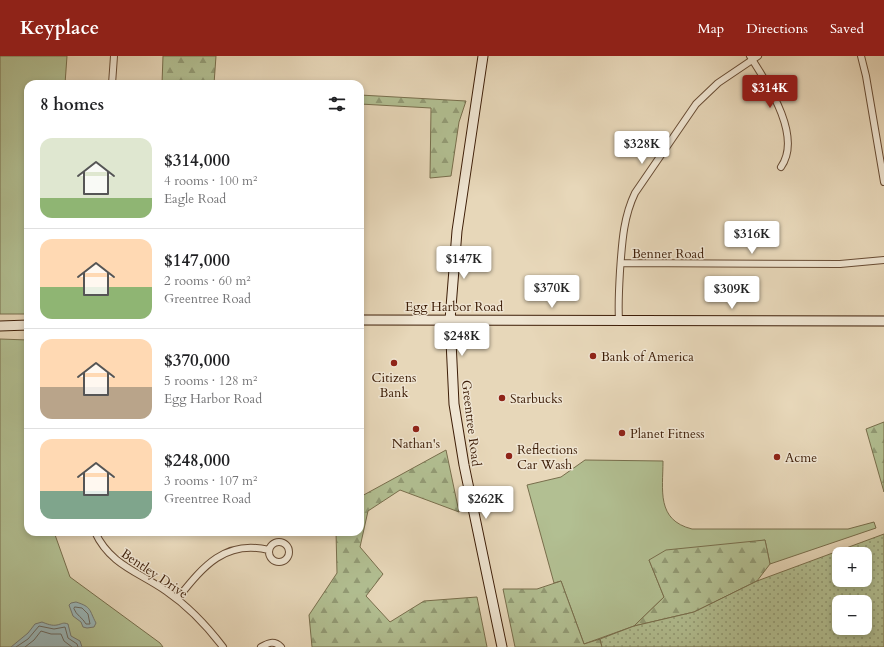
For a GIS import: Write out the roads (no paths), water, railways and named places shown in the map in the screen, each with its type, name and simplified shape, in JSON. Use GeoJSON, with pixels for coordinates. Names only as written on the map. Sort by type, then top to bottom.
{"type":"FeatureCollection","features":[{"type":"Feature","properties":{"kind":"street"},"geometry":{"type":"LineString","coordinates":[[112,80],[114,56]]}},
{"type":"Feature","properties":{"kind":"street","name":"Greentree Road"},"geometry":{"type":"LineString","coordinates":[[483,56],[457,231],[450,320],[454,404],[464,465],[502,647]]}},
{"type":"Feature","properties":{"kind":"street"},"geometry":{"type":"LineString","coordinates":[[619,320],[618,303],[626,214],[638,186],[696,104],[718,83],[751,58],[758,56]]}},
{"type":"Feature","properties":{"kind":"street"},"geometry":{"type":"LineString","coordinates":[[861,56],[866,76],[884,182]]}},
{"type":"Feature","properties":{"kind":"street"},"geometry":{"type":"LineString","coordinates":[[751,58],[774,94],[783,119],[788,155],[781,167]]}},
{"type":"Feature","properties":{"kind":"street","name":"Benner Road"},"geometry":{"type":"LineString","coordinates":[[621,264],[840,264],[884,260]]}},
{"type":"Feature","properties":{"kind":"street","name":"Egg Harbor Road"},"geometry":{"type":"LineString","coordinates":[[364,320],[884,321]]}},
{"type":"Feature","properties":{"kind":"street"},"geometry":{"type":"LineString","coordinates":[[0,326],[24,325]]}},
{"type":"Feature","properties":{"kind":"street","name":"Bentley Drive"},"geometry":{"type":"LineString","coordinates":[[97,536],[102,544],[116,560],[177,599],[203,623],[223,647]]}},
{"type":"Feature","properties":{"kind":"street"},"geometry":{"type":"LineString","coordinates":[[177,599],[200,571],[220,556],[245,547],[269,550]]}},
{"type":"Feature","properties":{"kind":"street"},"geometry":{"type":"LineString","coordinates":[[261,647],[272,642],[280,647]]}},
{"type":"Feature","properties":{"kind":"water"},"geometry":{"type":"Polygon","coordinates":[[[76,602],[88,607],[96,623],[94,627],[83,627],[81,622],[73,616],[69,605],[76,602]]]}},
{"type":"Feature","properties":{"kind":"water"},"geometry":{"type":"Polygon","coordinates":[[[42,622],[53,625],[64,623],[68,624],[71,636],[80,641],[82,647],[11,647],[28,633],[35,624],[42,622]]]}},
{"type":"Feature","properties":{"kind":"place","name":"Bank of America"},"geometry":{"type":"Point","coordinates":[593,356]}},
{"type":"Feature","properties":{"kind":"place","name":"Citizens Bank"},"geometry":{"type":"Point","coordinates":[394,363]}},
{"type":"Feature","properties":{"kind":"place","name":"Starbucks"},"geometry":{"type":"Point","coordinates":[502,398]}},
{"type":"Feature","properties":{"kind":"place","name":"Nathan's"},"geometry":{"type":"Point","coordinates":[416,429]}},
{"type":"Feature","properties":{"kind":"place","name":"Planet Fitness"},"geometry":{"type":"Point","coordinates":[622,433]}},
{"type":"Feature","properties":{"kind":"place","name":"Reflections Car Wash"},"geometry":{"type":"Point","coordinates":[509,456]}},
{"type":"Feature","properties":{"kind":"place","name":"Acme"},"geometry":{"type":"Point","coordinates":[777,457]}}]}
